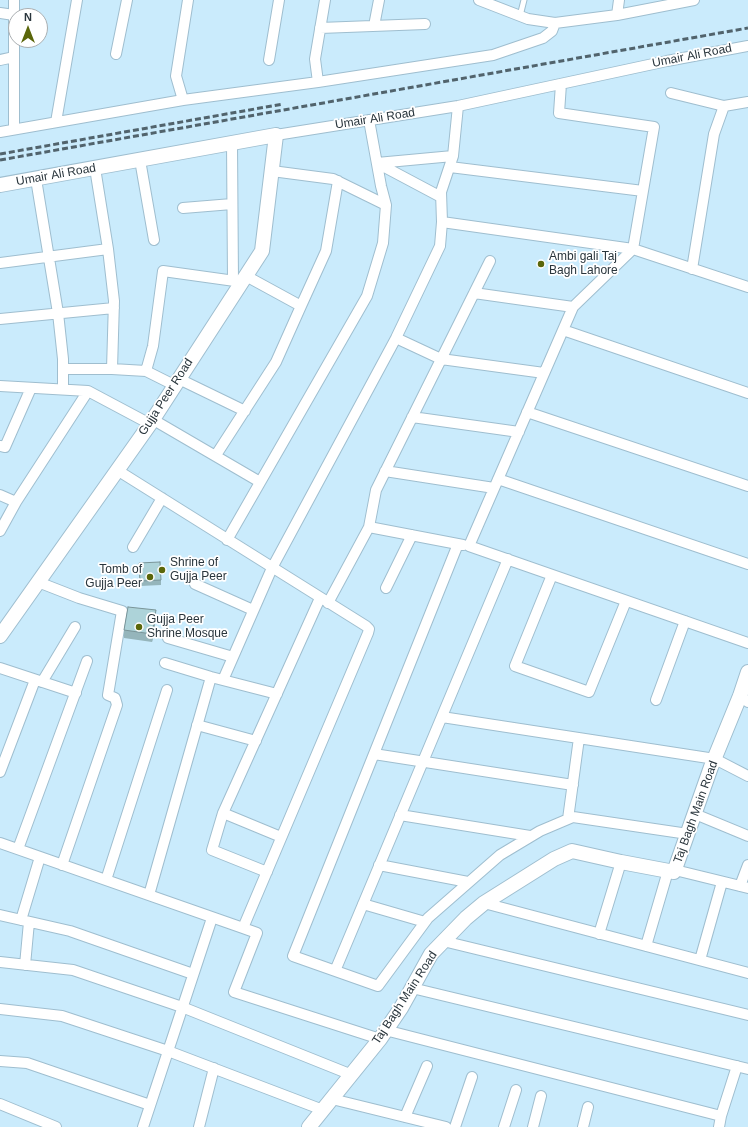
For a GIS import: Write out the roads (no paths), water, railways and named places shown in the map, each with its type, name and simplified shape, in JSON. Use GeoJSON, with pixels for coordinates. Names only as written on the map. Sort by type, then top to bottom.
{"type":"FeatureCollection","features":[{"type":"Feature","properties":{"kind":"street"},"geometry":{"type":"LineString","coordinates":[[56,122],[77,0]]}},
{"type":"Feature","properties":{"kind":"street"},"geometry":{"type":"LineString","coordinates":[[116,54],[127,0]]}},
{"type":"Feature","properties":{"kind":"street"},"geometry":{"type":"LineString","coordinates":[[183,100],[176,76],[188,0]]}},
{"type":"Feature","properties":{"kind":"street"},"geometry":{"type":"LineString","coordinates":[[269,60],[279,0]]}},
{"type":"Feature","properties":{"kind":"street"},"geometry":{"type":"LineString","coordinates":[[318,82],[315,59],[325,0]]}},
{"type":"Feature","properties":{"kind":"street"},"geometry":{"type":"LineString","coordinates":[[374,26],[379,0]]}},
{"type":"Feature","properties":{"kind":"street"},"geometry":{"type":"LineString","coordinates":[[479,0],[490,2],[528,19],[555,23],[617,15],[694,0]]}},
{"type":"Feature","properties":{"kind":"street"},"geometry":{"type":"LineString","coordinates":[[617,15],[619,0]]}},
{"type":"Feature","properties":{"kind":"street"},"geometry":{"type":"LineString","coordinates":[[0,132],[183,100],[318,82],[493,55],[543,38],[552,31],[555,23]]}},
{"type":"Feature","properties":{"kind":"street"},"geometry":{"type":"LineString","coordinates":[[320,28],[425,24]]}},
{"type":"Feature","properties":{"kind":"street","name":"Umair Ali Road"},"geometry":{"type":"LineString","coordinates":[[0,185],[276,135],[458,106],[667,61],[748,46]]}},
{"type":"Feature","properties":{"kind":"street"},"geometry":{"type":"LineString","coordinates":[[14,48],[14,130]]}},
{"type":"Feature","properties":{"kind":"street"},"geometry":{"type":"LineString","coordinates":[[0,60],[14,57]]}},
{"type":"Feature","properties":{"kind":"street"},"geometry":{"type":"LineString","coordinates":[[469,546],[573,307],[633,249],[654,127],[558,113],[561,84]]}},
{"type":"Feature","properties":{"kind":"street"},"geometry":{"type":"LineString","coordinates":[[671,93],[724,106],[748,102]]}},
{"type":"Feature","properties":{"kind":"street"},"geometry":{"type":"LineString","coordinates":[[223,680],[272,568],[396,338],[440,246],[442,222],[440,192],[450,168],[453,156],[458,106]]}},
{"type":"Feature","properties":{"kind":"street"},"geometry":{"type":"LineString","coordinates":[[692,269],[714,134],[724,106]]}},
{"type":"Feature","properties":{"kind":"street"},"geometry":{"type":"LineString","coordinates":[[227,540],[367,296],[382,243],[386,205],[369,120]]}},
{"type":"Feature","properties":{"kind":"street","name":"Gujja Peer Road"},"geometry":{"type":"LineString","coordinates":[[1,632],[151,421],[240,280],[262,251],[276,135]]}},
{"type":"Feature","properties":{"kind":"street"},"geometry":{"type":"LineString","coordinates":[[232,143],[232,204],[240,280]]}},
{"type":"Feature","properties":{"kind":"street"},"geometry":{"type":"LineString","coordinates":[[377,163],[453,156]]}},
{"type":"Feature","properties":{"kind":"street"},"geometry":{"type":"LineString","coordinates":[[140,160],[154,240]]}},
{"type":"Feature","properties":{"kind":"street"},"geometry":{"type":"LineString","coordinates":[[377,163],[441,197]]}},
{"type":"Feature","properties":{"kind":"street"},"geometry":{"type":"LineString","coordinates":[[95,168],[108,249],[114,308],[112,369]]}},
{"type":"Feature","properties":{"kind":"street"},"geometry":{"type":"LineString","coordinates":[[450,168],[642,191]]}},
{"type":"Feature","properties":{"kind":"street"},"geometry":{"type":"LineString","coordinates":[[272,170],[333,179],[386,205]]}},
{"type":"Feature","properties":{"kind":"street"},"geometry":{"type":"LineString","coordinates":[[36,179],[58,313],[63,359],[62,389]]}},
{"type":"Feature","properties":{"kind":"street"},"geometry":{"type":"LineString","coordinates":[[216,455],[276,362],[326,251],[338,181]]}},
{"type":"Feature","properties":{"kind":"street"},"geometry":{"type":"LineString","coordinates":[[183,208],[232,204]]}},
{"type":"Feature","properties":{"kind":"street"},"geometry":{"type":"LineString","coordinates":[[442,222],[633,249],[748,287]]}},
{"type":"Feature","properties":{"kind":"street"},"geometry":{"type":"LineString","coordinates":[[0,263],[108,249]]}},
{"type":"Feature","properties":{"kind":"street"},"geometry":{"type":"LineString","coordinates":[[267,872],[212,850],[224,813],[277,694],[324,600],[369,527],[376,490],[490,261]]}},
{"type":"Feature","properties":{"kind":"street"},"geometry":{"type":"LineString","coordinates":[[146,371],[154,346],[164,271],[240,280],[301,306]]}},
{"type":"Feature","properties":{"kind":"street"},"geometry":{"type":"LineString","coordinates":[[474,293],[573,307]]}},
{"type":"Feature","properties":{"kind":"street"},"geometry":{"type":"LineString","coordinates":[[0,319],[114,308]]}},
{"type":"Feature","properties":{"kind":"street"},"geometry":{"type":"LineString","coordinates":[[563,330],[748,393]]}},
{"type":"Feature","properties":{"kind":"street"},"geometry":{"type":"LineString","coordinates":[[396,338],[441,359],[544,373]]}},
{"type":"Feature","properties":{"kind":"street"},"geometry":{"type":"LineString","coordinates":[[63,369],[146,371],[177,382],[245,411]]}},
{"type":"Feature","properties":{"kind":"street"},"geometry":{"type":"LineString","coordinates":[[0,386],[88,391],[151,421],[216,455],[260,482]]}},
{"type":"Feature","properties":{"kind":"street"},"geometry":{"type":"LineString","coordinates":[[0,446],[5,447],[31,388]]}},
{"type":"Feature","properties":{"kind":"street"},"geometry":{"type":"LineString","coordinates":[[0,531],[16,502],[88,391]]}},
{"type":"Feature","properties":{"kind":"street"},"geometry":{"type":"LineString","coordinates":[[527,412],[748,486]]}},
{"type":"Feature","properties":{"kind":"street"},"geometry":{"type":"LineString","coordinates":[[412,417],[519,432]]}},
{"type":"Feature","properties":{"kind":"street"},"geometry":{"type":"LineString","coordinates":[[117,470],[369,629],[243,928]]}},
{"type":"Feature","properties":{"kind":"street"},"geometry":{"type":"LineString","coordinates":[[385,471],[496,483],[748,564]]}},
{"type":"Feature","properties":{"kind":"street"},"geometry":{"type":"LineString","coordinates":[[0,495],[16,502]]}},
{"type":"Feature","properties":{"kind":"street"},"geometry":{"type":"LineString","coordinates":[[133,547],[162,498]]}},
{"type":"Feature","properties":{"kind":"street"},"geometry":{"type":"LineString","coordinates":[[369,527],[469,546],[748,643]]}},
{"type":"Feature","properties":{"kind":"street"},"geometry":{"type":"LineString","coordinates":[[386,588],[412,535]]}},
{"type":"Feature","properties":{"kind":"street"},"geometry":{"type":"LineString","coordinates":[[458,544],[293,956],[378,986],[428,918],[500,854],[540,831],[573,817],[688,834]]}},
{"type":"Feature","properties":{"kind":"street"},"geometry":{"type":"LineString","coordinates":[[334,971],[508,559]]}},
{"type":"Feature","properties":{"kind":"street"},"geometry":{"type":"LineString","coordinates":[[552,575],[515,666],[589,692],[626,601]]}},
{"type":"Feature","properties":{"kind":"street"},"geometry":{"type":"LineString","coordinates":[[38,582],[79,598],[122,611],[108,695],[115,698],[117,704],[62,865]]}},
{"type":"Feature","properties":{"kind":"street"},"geometry":{"type":"LineString","coordinates":[[195,584],[253,610]]}},
{"type":"Feature","properties":{"kind":"street"},"geometry":{"type":"LineString","coordinates":[[656,700],[685,622]]}},
{"type":"Feature","properties":{"kind":"street"},"geometry":{"type":"LineString","coordinates":[[0,772],[39,681],[75,626]]}},
{"type":"Feature","properties":{"kind":"street"},"geometry":{"type":"LineString","coordinates":[[168,638],[233,657]]}},
{"type":"Feature","properties":{"kind":"street"},"geometry":{"type":"LineString","coordinates":[[18,849],[87,661]]}},
{"type":"Feature","properties":{"kind":"street"},"geometry":{"type":"LineString","coordinates":[[166,663],[211,677],[277,694]]}},
{"type":"Feature","properties":{"kind":"street"},"geometry":{"type":"LineString","coordinates":[[0,668],[76,693]]}},
{"type":"Feature","properties":{"kind":"street","name":"Taj Bagh Main Road"},"geometry":{"type":"LineString","coordinates":[[309,1127],[383,1035],[401,1008],[431,954],[466,918],[484,903],[554,859],[572,851],[672,871],[688,834],[715,759],[744,699],[748,672]]}},
{"type":"Feature","properties":{"kind":"street"},"geometry":{"type":"LineString","coordinates":[[149,895],[211,677]]}},
{"type":"Feature","properties":{"kind":"street"},"geometry":{"type":"LineString","coordinates":[[106,880],[167,690]]}},
{"type":"Feature","properties":{"kind":"street"},"geometry":{"type":"LineString","coordinates":[[442,717],[715,759],[748,776]]}},
{"type":"Feature","properties":{"kind":"street"},"geometry":{"type":"LineString","coordinates":[[197,725],[256,741]]}},
{"type":"Feature","properties":{"kind":"street"},"geometry":{"type":"LineString","coordinates":[[568,819],[579,738]]}},
{"type":"Feature","properties":{"kind":"street"},"geometry":{"type":"LineString","coordinates":[[374,754],[573,785]]}},
{"type":"Feature","properties":{"kind":"street"},"geometry":{"type":"LineString","coordinates":[[224,813],[281,837]]}},
{"type":"Feature","properties":{"kind":"street"},"geometry":{"type":"LineString","coordinates":[[695,814],[748,836]]}},
{"type":"Feature","properties":{"kind":"street"},"geometry":{"type":"LineString","coordinates":[[400,815],[530,836]]}},
{"type":"Feature","properties":{"kind":"street"},"geometry":{"type":"LineString","coordinates":[[0,843],[257,933],[234,992],[383,1035],[721,1116]]}},
{"type":"Feature","properties":{"kind":"street"},"geometry":{"type":"LineString","coordinates":[[24,965],[25,921],[40,857]]}},
{"type":"Feature","properties":{"kind":"street"},"geometry":{"type":"LineString","coordinates":[[599,934],[621,862]]}},
{"type":"Feature","properties":{"kind":"street"},"geometry":{"type":"LineString","coordinates":[[379,865],[468,882]]}},
{"type":"Feature","properties":{"kind":"street"},"geometry":{"type":"LineString","coordinates":[[646,946],[672,871],[744,887],[748,865]]}},
{"type":"Feature","properties":{"kind":"street"},"geometry":{"type":"LineString","coordinates":[[700,960],[722,882]]}},
{"type":"Feature","properties":{"kind":"street"},"geometry":{"type":"LineString","coordinates":[[484,903],[748,973]]}},
{"type":"Feature","properties":{"kind":"street"},"geometry":{"type":"LineString","coordinates":[[363,904],[425,922]]}},
{"type":"Feature","properties":{"kind":"street"},"geometry":{"type":"LineString","coordinates":[[0,915],[70,931],[193,974]]}},
{"type":"Feature","properties":{"kind":"street"},"geometry":{"type":"LineString","coordinates":[[143,1127],[212,918]]}},
{"type":"Feature","properties":{"kind":"street"},"geometry":{"type":"LineString","coordinates":[[443,942],[748,1015]]}},
{"type":"Feature","properties":{"kind":"street"},"geometry":{"type":"LineString","coordinates":[[0,962],[73,970],[182,1007],[352,1075]]}},
{"type":"Feature","properties":{"kind":"street"},"geometry":{"type":"LineString","coordinates":[[412,988],[748,1069]]}},
{"type":"Feature","properties":{"kind":"street"},"geometry":{"type":"LineString","coordinates":[[0,1009],[62,1016],[168,1051],[323,1110]]}},
{"type":"Feature","properties":{"kind":"street"},"geometry":{"type":"LineString","coordinates":[[0,1061],[26,1063],[150,1106]]}},
{"type":"Feature","properties":{"kind":"street"},"geometry":{"type":"LineString","coordinates":[[405,1117],[427,1066]]}},
{"type":"Feature","properties":{"kind":"street"},"geometry":{"type":"LineString","coordinates":[[720,1127],[721,1116],[737,1066]]}},
{"type":"Feature","properties":{"kind":"street"},"geometry":{"type":"LineString","coordinates":[[199,1127],[214,1068]]}},
{"type":"Feature","properties":{"kind":"street"},"geometry":{"type":"LineString","coordinates":[[455,1127],[472,1077]]}},
{"type":"Feature","properties":{"kind":"street"},"geometry":{"type":"LineString","coordinates":[[504,1127],[516,1090]]}},
{"type":"Feature","properties":{"kind":"street"},"geometry":{"type":"LineString","coordinates":[[533,1127],[541,1096]]}},
{"type":"Feature","properties":{"kind":"street"},"geometry":{"type":"LineString","coordinates":[[332,1099],[446,1127]]}},
{"type":"Feature","properties":{"kind":"street"},"geometry":{"type":"LineString","coordinates":[[0,1104],[56,1127]]}},
{"type":"Feature","properties":{"kind":"street"},"geometry":{"type":"LineString","coordinates":[[583,1127],[588,1107]]}},
{"type":"Feature","properties":{"kind":"lane"},"geometry":{"type":"LineString","coordinates":[[520,16],[524,0]]}},
{"type":"Feature","properties":{"kind":"railway"},"geometry":{"type":"LineString","coordinates":[[0,160],[748,28]]}},
{"type":"Feature","properties":{"kind":"railway"},"geometry":{"type":"LineString","coordinates":[[0,154],[283,104]]}},
{"type":"Feature","properties":{"kind":"place","name":"Ambi gali Taj Bagh Lahore"},"geometry":{"type":"Point","coordinates":[541,264]}},
{"type":"Feature","properties":{"kind":"place","name":"Shrine of Gujja Peer"},"geometry":{"type":"Point","coordinates":[162,570]}},
{"type":"Feature","properties":{"kind":"place","name":"Tomb of Gujja Peer"},"geometry":{"type":"Point","coordinates":[150,577]}},
{"type":"Feature","properties":{"kind":"place","name":"Gujja Peer Shrine Mosque"},"geometry":{"type":"Point","coordinates":[139,627]}}]}
